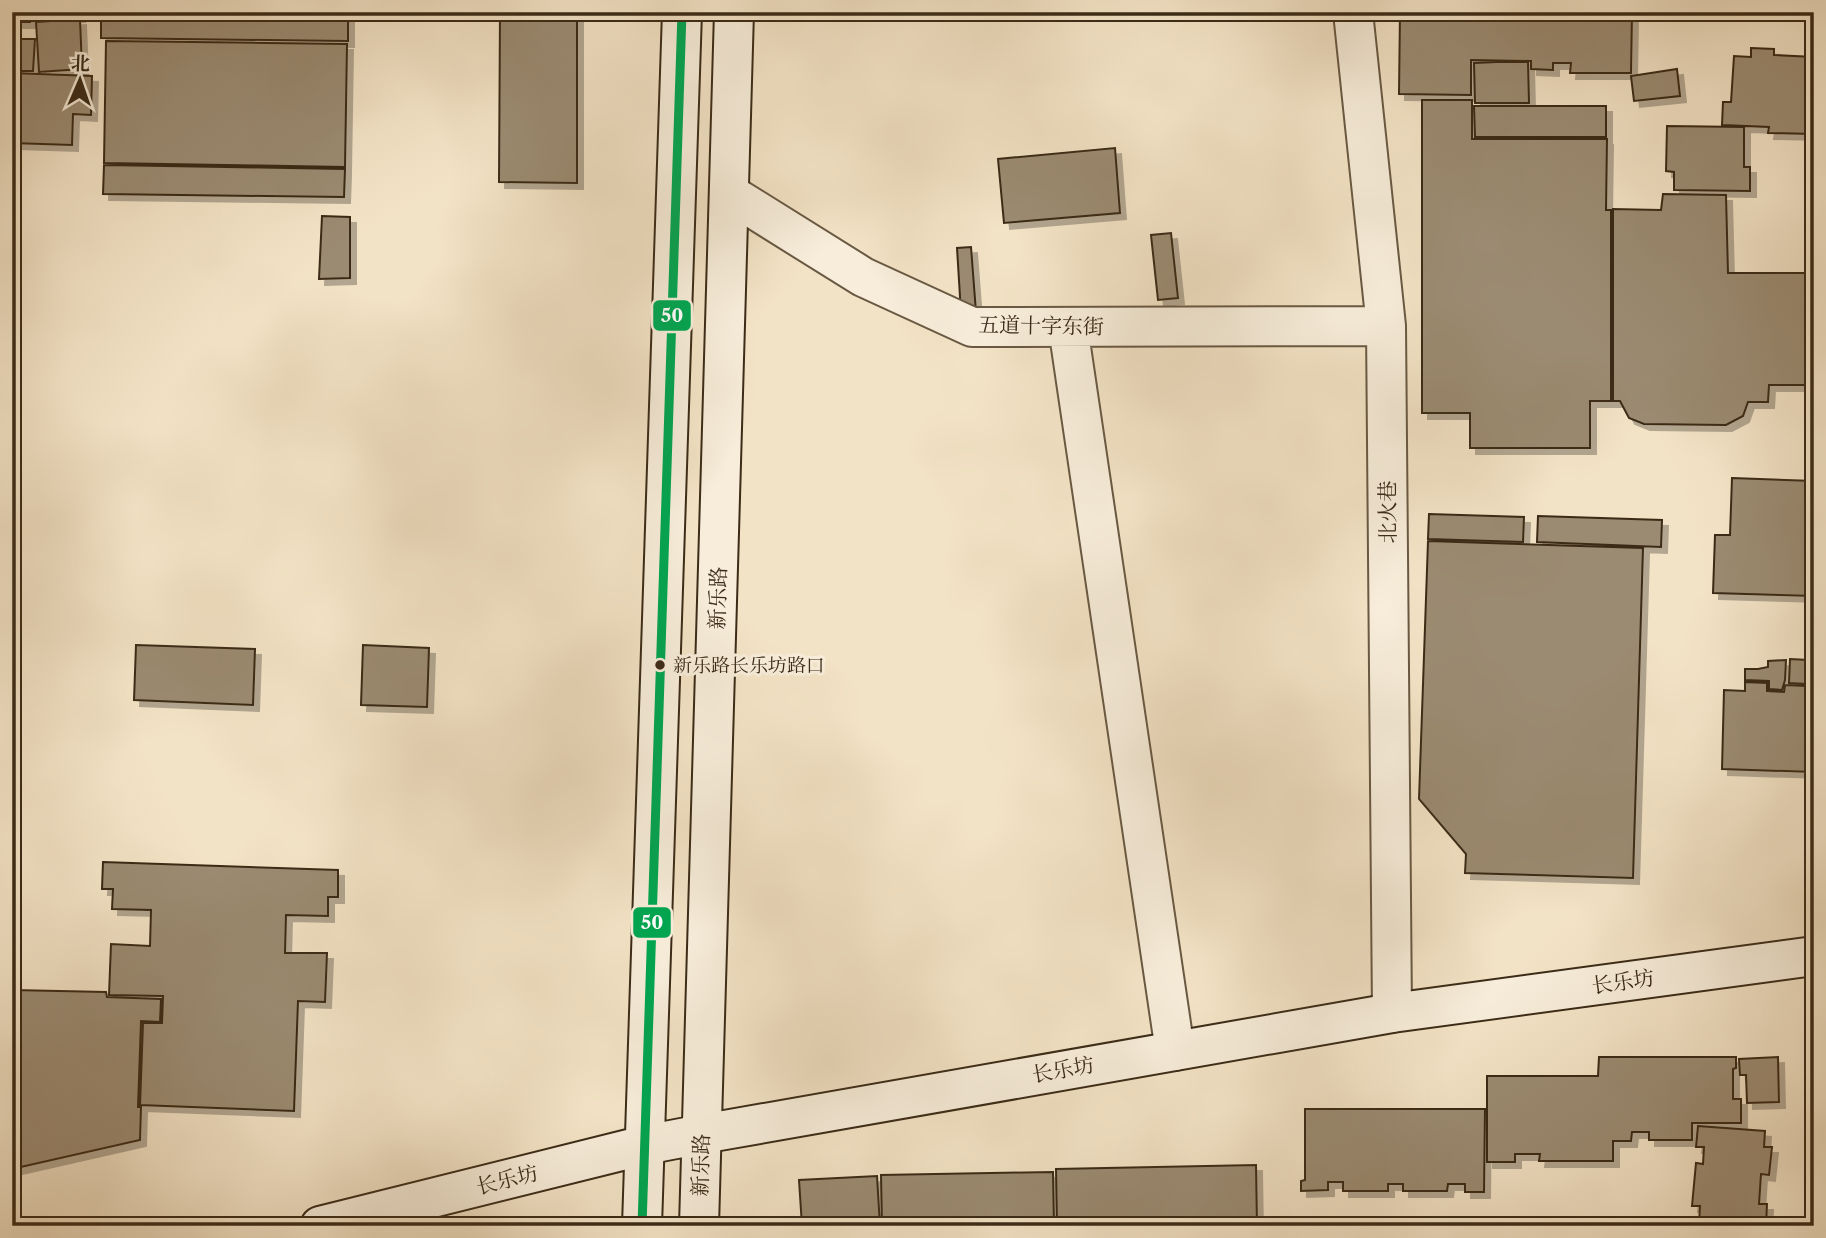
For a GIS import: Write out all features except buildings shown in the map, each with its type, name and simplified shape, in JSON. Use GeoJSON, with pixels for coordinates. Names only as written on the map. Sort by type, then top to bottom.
{"type":"FeatureCollection","features":[{"type":"Feature","properties":{"kind":"street"},"geometry":{"type":"LineString","coordinates":[[642,1226],[682,12]]}},
{"type":"Feature","properties":{"kind":"street","name":"新乐路"},"geometry":{"type":"LineString","coordinates":[[699,1226],[734,12]]}},
{"type":"Feature","properties":{"kind":"street","name":"北火巷"},"geometry":{"type":"LineString","coordinates":[[1353,12],[1387,326],[1392,1013]]}},
{"type":"Feature","properties":{"kind":"street","name":"五道十字东街"},"geometry":{"type":"LineString","coordinates":[[730,194],[863,277],[972,327],[1387,326]]}},
{"type":"Feature","properties":{"kind":"street"},"geometry":{"type":"LineString","coordinates":[[1068,327],[1175,1051]]}},
{"type":"Feature","properties":{"kind":"street","name":"长乐坊"},"geometry":{"type":"LineString","coordinates":[[320,1226],[645,1145],[702,1134],[1392,1013],[1814,956]]}},
{"type":"Feature","properties":{"kind":"transit line","name":"50"},"geometry":{"type":"LineString","coordinates":[[642,1226],[682,12]]}},
{"type":"Feature","properties":{"kind":"place","name":"新乐路长乐坊路口"},"geometry":{"type":"Point","coordinates":[660,665]}}]}
